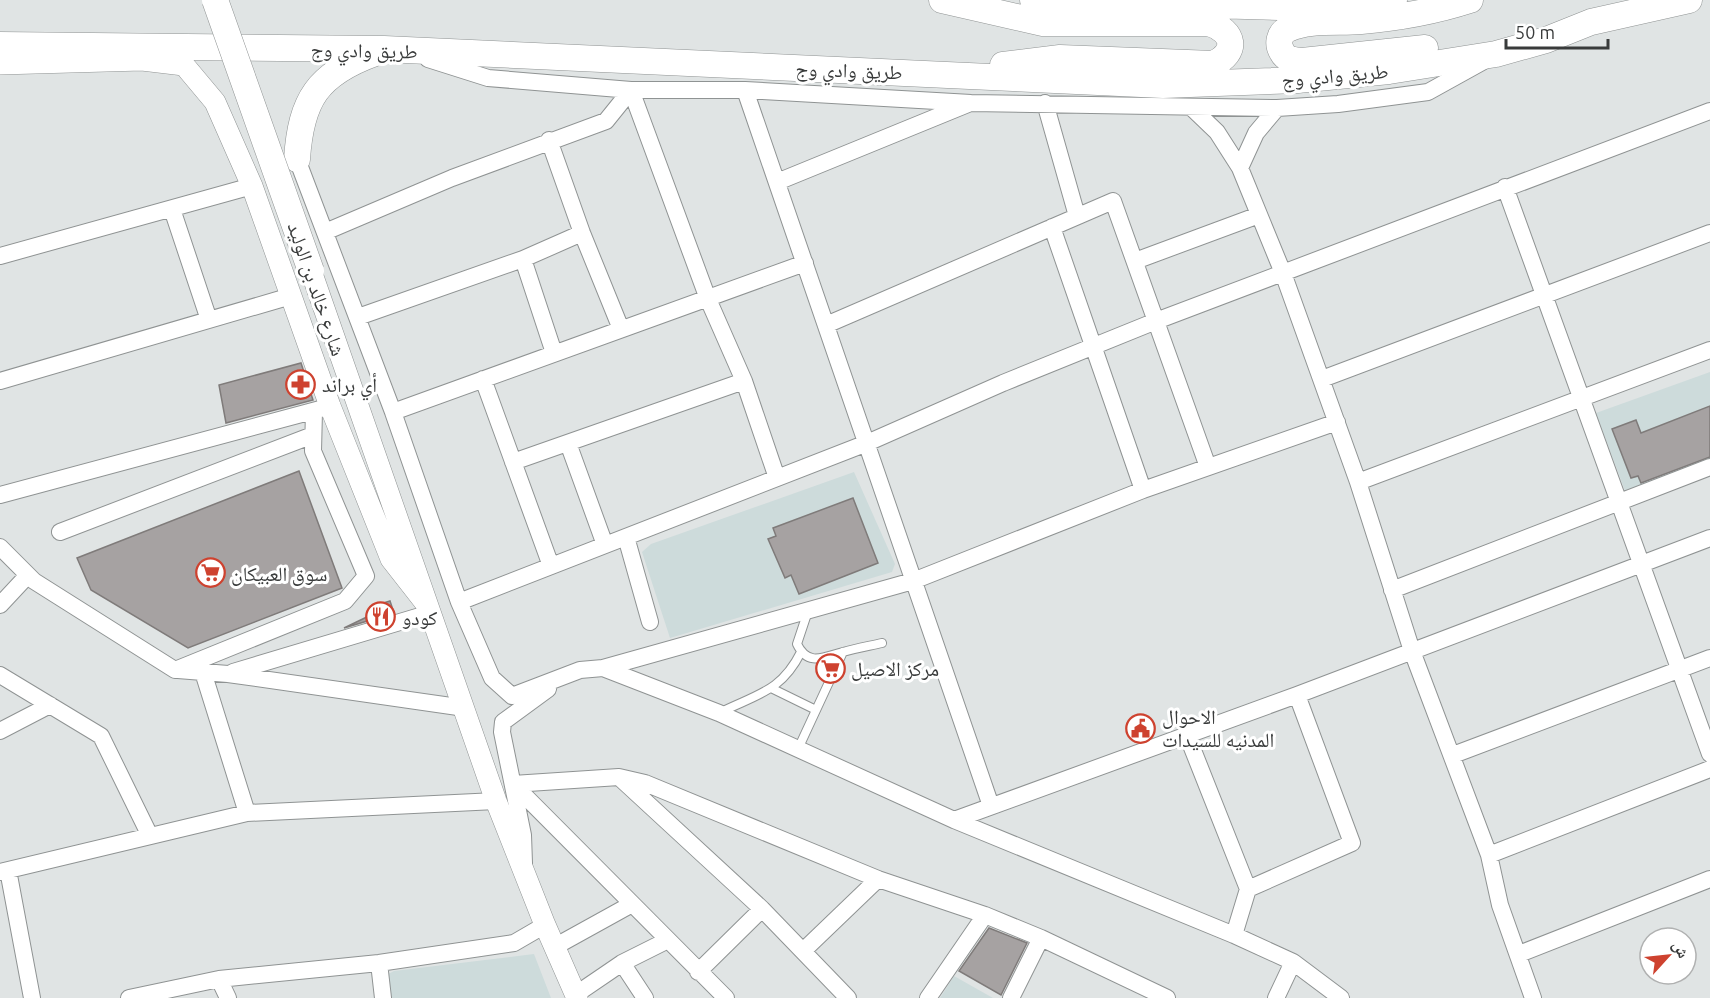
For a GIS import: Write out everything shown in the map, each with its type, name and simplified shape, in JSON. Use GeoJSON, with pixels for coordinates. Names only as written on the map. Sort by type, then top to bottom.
{"type":"FeatureCollection","features":[{"type":"Feature","properties":{"kind":"main road","name":"شارع خالد بن الوليد"},"geometry":{"type":"LineString","coordinates":[[215,0],[311,271]]}},
{"type":"Feature","properties":{"kind":"main road"},"geometry":{"type":"LineString","coordinates":[[928,73],[1060,58],[1213,64],[1224,59],[1230,52],[1227,32],[1209,23],[1043,23],[942,0]]}},
{"type":"Feature","properties":{"kind":"main road"},"geometry":{"type":"LineString","coordinates":[[1033,0],[1279,7],[1394,0]]}},
{"type":"Feature","properties":{"kind":"main road"},"geometry":{"type":"LineString","coordinates":[[1470,0],[1443,8],[1364,21],[1302,25],[1287,29],[1281,34],[1279,41],[1282,52],[1288,58],[1302,61],[1405,51],[1591,22]]}},
{"type":"Feature","properties":{"kind":"main road","name":"طريق وادي وج"},"geometry":{"type":"LineString","coordinates":[[0,45],[393,50],[1163,85],[1297,80],[1389,71],[1496,54],[1546,40],[1591,22],[1689,0]]}},
{"type":"Feature","properties":{"kind":"main road"},"geometry":{"type":"LineString","coordinates":[[297,159],[299,127],[307,104],[319,87],[356,60],[393,50]]}},
{"type":"Feature","properties":{"kind":"street"},"geometry":{"type":"LineString","coordinates":[[393,50],[488,78],[631,90],[745,90],[972,103],[1192,108],[1277,108],[1338,104],[1428,92],[1496,54]]}},
{"type":"Feature","properties":{"kind":"street"},"geometry":{"type":"LineString","coordinates":[[0,64],[142,60],[184,65],[215,102],[252,186],[291,296],[322,409],[390,559],[429,609],[228,674]]}},
{"type":"Feature","properties":{"kind":"street"},"geometry":{"type":"LineString","coordinates":[[326,232],[452,178],[549,140],[606,121],[631,90]]}},
{"type":"Feature","properties":{"kind":"street"},"geometry":{"type":"LineString","coordinates":[[631,90],[708,299],[744,381],[777,478]]}},
{"type":"Feature","properties":{"kind":"street"},"geometry":{"type":"LineString","coordinates":[[745,90],[991,806]]}},
{"type":"Feature","properties":{"kind":"street"},"geometry":{"type":"LineString","coordinates":[[777,182],[972,103]]}},
{"type":"Feature","properties":{"kind":"street"},"geometry":{"type":"LineString","coordinates":[[1045,104],[1077,216]]}},
{"type":"Feature","properties":{"kind":"street"},"geometry":{"type":"LineString","coordinates":[[1192,108],[1217,132],[1240,168],[1283,273],[1358,482],[1412,651],[1489,855],[1500,905],[1533,998]]}},
{"type":"Feature","properties":{"kind":"street"},"geometry":{"type":"LineString","coordinates":[[1240,168],[1256,133],[1277,108]]}},
{"type":"Feature","properties":{"kind":"street"},"geometry":{"type":"LineString","coordinates":[[459,602],[867,443],[1156,321],[1710,111]]}},
{"type":"Feature","properties":{"kind":"street"},"geometry":{"type":"LineString","coordinates":[[549,140],[582,233],[621,329]]}},
{"type":"Feature","properties":{"kind":"street"},"geometry":{"type":"LineString","coordinates":[[297,159],[393,412],[459,602],[492,678],[512,696],[580,670],[603,668],[913,581],[1143,490],[1337,422]]}},
{"type":"Feature","properties":{"kind":"street"},"geometry":{"type":"LineString","coordinates":[[0,256],[252,186]]}},
{"type":"Feature","properties":{"kind":"street"},"geometry":{"type":"LineString","coordinates":[[1505,188],[1710,754]]}},
{"type":"Feature","properties":{"kind":"street"},"geometry":{"type":"LineString","coordinates":[[826,325],[1113,201],[1208,467]]}},
{"type":"Feature","properties":{"kind":"street"},"geometry":{"type":"LineString","coordinates":[[172,209],[209,320]]}},
{"type":"Feature","properties":{"kind":"street"},"geometry":{"type":"LineString","coordinates":[[1135,261],[1260,215]]}},
{"type":"Feature","properties":{"kind":"street"},"geometry":{"type":"LineString","coordinates":[[1052,227],[1143,490]]}},
{"type":"Feature","properties":{"kind":"street"},"geometry":{"type":"LineString","coordinates":[[358,317],[523,259],[582,233]]}},
{"type":"Feature","properties":{"kind":"street"},"geometry":{"type":"LineString","coordinates":[[1322,379],[1710,233]]}},
{"type":"Feature","properties":{"kind":"street"},"geometry":{"type":"LineString","coordinates":[[523,259],[554,353]]}},
{"type":"Feature","properties":{"kind":"street"},"geometry":{"type":"LineString","coordinates":[[393,412],[805,263]]}},
{"type":"Feature","properties":{"kind":"street","name":"شارع خالد بن الوليد"},"geometry":{"type":"LineString","coordinates":[[311,271],[496,801],[576,996]]}},
{"type":"Feature","properties":{"kind":"street"},"geometry":{"type":"LineString","coordinates":[[0,381],[291,296]]}},
{"type":"Feature","properties":{"kind":"street"},"geometry":{"type":"LineString","coordinates":[[1358,482],[1710,350]]}},
{"type":"Feature","properties":{"kind":"street"},"geometry":{"type":"LineString","coordinates":[[483,379],[551,566]]}},
{"type":"Feature","properties":{"kind":"street"},"geometry":{"type":"LineString","coordinates":[[513,462],[744,381]]}},
{"type":"Feature","properties":{"kind":"street"},"geometry":{"type":"LineString","coordinates":[[175,670],[345,601],[366,576],[314,451],[314,435],[322,409]]}},
{"type":"Feature","properties":{"kind":"street"},"geometry":{"type":"LineString","coordinates":[[0,495],[322,409]]}},
{"type":"Feature","properties":{"kind":"street"},"geometry":{"type":"LineString","coordinates":[[60,532],[314,435]]}},
{"type":"Feature","properties":{"kind":"street"},"geometry":{"type":"LineString","coordinates":[[568,443],[605,545]]}},
{"type":"Feature","properties":{"kind":"street"},"geometry":{"type":"LineString","coordinates":[[1392,591],[1710,467]]}},
{"type":"Feature","properties":{"kind":"street"},"geometry":{"type":"LineString","coordinates":[[626,537],[650,622]]}},
{"type":"Feature","properties":{"kind":"street"},"geometry":{"type":"LineString","coordinates":[[954,820],[1297,695],[1641,562],[1710,538]]}},
{"type":"Feature","properties":{"kind":"street"},"geometry":{"type":"LineString","coordinates":[[0,547],[28,575],[175,670],[228,674],[465,708]]}},
{"type":"Feature","properties":{"kind":"street"},"geometry":{"type":"LineString","coordinates":[[2,598],[28,575]]}},
{"type":"Feature","properties":{"kind":"street"},"geometry":{"type":"LineString","coordinates":[[1453,755],[1710,658]]}},
{"type":"Feature","properties":{"kind":"street"},"geometry":{"type":"LineString","coordinates":[[603,668],[719,713],[954,820],[1234,935],[1293,962],[1341,998]]}},
{"type":"Feature","properties":{"kind":"street"},"geometry":{"type":"LineString","coordinates":[[524,873],[523,835],[515,806],[513,784],[502,732],[503,722],[542,693],[580,670]]}},
{"type":"Feature","properties":{"kind":"street"},"geometry":{"type":"LineString","coordinates":[[203,672],[247,813]]}},
{"type":"Feature","properties":{"kind":"street"},"geometry":{"type":"LineString","coordinates":[[0,675],[101,736],[150,836]]}},
{"type":"Feature","properties":{"kind":"street"},"geometry":{"type":"LineString","coordinates":[[1248,889],[1352,843],[1297,695]]}},
{"type":"Feature","properties":{"kind":"street"},"geometry":{"type":"LineString","coordinates":[[0,731],[50,705]]}},
{"type":"Feature","properties":{"kind":"street"},"geometry":{"type":"LineString","coordinates":[[1187,735],[1248,889],[1234,935]]}},
{"type":"Feature","properties":{"kind":"street"},"geometry":{"type":"LineString","coordinates":[[1489,855],[1710,769]]}},
{"type":"Feature","properties":{"kind":"street"},"geometry":{"type":"LineString","coordinates":[[513,784],[619,777],[645,783],[878,879],[985,915],[1041,938],[1165,997]]}},
{"type":"Feature","properties":{"kind":"street"},"geometry":{"type":"LineString","coordinates":[[619,777],[762,909],[848,998]]}},
{"type":"Feature","properties":{"kind":"street"},"geometry":{"type":"LineString","coordinates":[[513,784],[666,941],[726,998]]}},
{"type":"Feature","properties":{"kind":"street"},"geometry":{"type":"LineString","coordinates":[[32,998],[4,871],[247,813],[496,801]]}},
{"type":"Feature","properties":{"kind":"street"},"geometry":{"type":"LineString","coordinates":[[803,951],[878,879]]}},
{"type":"Feature","properties":{"kind":"street"},"geometry":{"type":"LineString","coordinates":[[1519,954],[1710,879]]}},
{"type":"Feature","properties":{"kind":"street"},"geometry":{"type":"LineString","coordinates":[[556,946],[632,904]]}},
{"type":"Feature","properties":{"kind":"street"},"geometry":{"type":"LineString","coordinates":[[698,972],[762,909]]}},
{"type":"Feature","properties":{"kind":"street"},"geometry":{"type":"LineString","coordinates":[[928,998],[985,915]]}},
{"type":"Feature","properties":{"kind":"street"},"geometry":{"type":"LineString","coordinates":[[129,998],[219,979],[379,963],[514,943],[545,925]]}},
{"type":"Feature","properties":{"kind":"street"},"geometry":{"type":"LineString","coordinates":[[1011,998],[1041,938]]}},
{"type":"Feature","properties":{"kind":"street"},"geometry":{"type":"LineString","coordinates":[[576,996],[622,963],[666,941]]}},
{"type":"Feature","properties":{"kind":"street"},"geometry":{"type":"LineString","coordinates":[[1276,998],[1293,962]]}},
{"type":"Feature","properties":{"kind":"street"},"geometry":{"type":"LineString","coordinates":[[379,963],[383,998]]}},
{"type":"Feature","properties":{"kind":"street"},"geometry":{"type":"LineString","coordinates":[[622,963],[645,998]]}},
{"type":"Feature","properties":{"kind":"street"},"geometry":{"type":"LineString","coordinates":[[219,979],[228,998]]}},
{"type":"Feature","properties":{"kind":"lane"},"geometry":{"type":"LineString","coordinates":[[808,611],[798,638],[801,652],[810,659],[821,660],[843,652],[882,644]]}},
{"type":"Feature","properties":{"kind":"lane"},"geometry":{"type":"LineString","coordinates":[[719,713],[771,688],[790,672],[801,652]]}},
{"type":"Feature","properties":{"kind":"lane"},"geometry":{"type":"LineString","coordinates":[[798,749],[843,652]]}},
{"type":"Feature","properties":{"kind":"lane"},"geometry":{"type":"LineString","coordinates":[[771,688],[816,710]]}},
{"type":"Feature","properties":{"kind":"shaded area"},"geometry":{"type":"Polygon","coordinates":[[[1710,372],[1710,460],[1625,491],[1596,413],[1710,372]]]}},
{"type":"Feature","properties":{"kind":"shaded area"},"geometry":{"type":"Polygon","coordinates":[[[854,472],[895,564],[892,572],[670,638],[642,552],[651,544],[854,472]]]}},
{"type":"Feature","properties":{"kind":"shaded area"},"geometry":{"type":"Polygon","coordinates":[[[534,954],[551,998],[391,998],[388,974],[394,971],[534,954]]]}},
{"type":"Feature","properties":{"kind":"shaded area"},"geometry":{"type":"Polygon","coordinates":[[[954,976],[993,998],[940,998],[954,976]]]}},
{"type":"Feature","properties":{"kind":"building"},"geometry":{"type":"Polygon","coordinates":[[[301,363],[313,400],[226,423],[219,385],[301,363]]]}},
{"type":"Feature","properties":{"kind":"building"},"geometry":{"type":"Polygon","coordinates":[[[1710,406],[1710,457],[1641,483],[1638,476],[1631,478],[1612,429],[1636,420],[1641,433],[1710,406]]]}},
{"type":"Feature","properties":{"kind":"building","name":"سوق العبيكان"},"geometry":{"type":"Polygon","coordinates":[[[299,471],[342,588],[188,648],[91,590],[77,558],[299,471]]]}},
{"type":"Feature","properties":{"kind":"building"},"geometry":{"type":"Polygon","coordinates":[[[853,498],[878,563],[799,594],[791,575],[785,578],[768,539],[776,536],[773,528],[853,498]]]}},
{"type":"Feature","properties":{"kind":"building"},"geometry":{"type":"Polygon","coordinates":[[[390,601],[394,613],[344,628],[371,615],[370,607],[390,601]]]}},
{"type":"Feature","properties":{"kind":"building"},"geometry":{"type":"Polygon","coordinates":[[[989,928],[1027,943],[1001,995],[959,971],[989,928]]]}},
{"type":"Feature","properties":{"kind":"place","name":"أي براند"},"geometry":{"type":"Point","coordinates":[301,384]}},
{"type":"Feature","properties":{"kind":"place","name":"سوق العبيكان"},"geometry":{"type":"Point","coordinates":[210,573]}},
{"type":"Feature","properties":{"kind":"place","name":"كودو"},"geometry":{"type":"Point","coordinates":[381,617]}},
{"type":"Feature","properties":{"kind":"place","name":"مركز الاصيل"},"geometry":{"type":"Point","coordinates":[830,668]}},
{"type":"Feature","properties":{"kind":"place","name":"الاحوال المدنيه للسيدات"},"geometry":{"type":"Point","coordinates":[1141,728]}}]}
